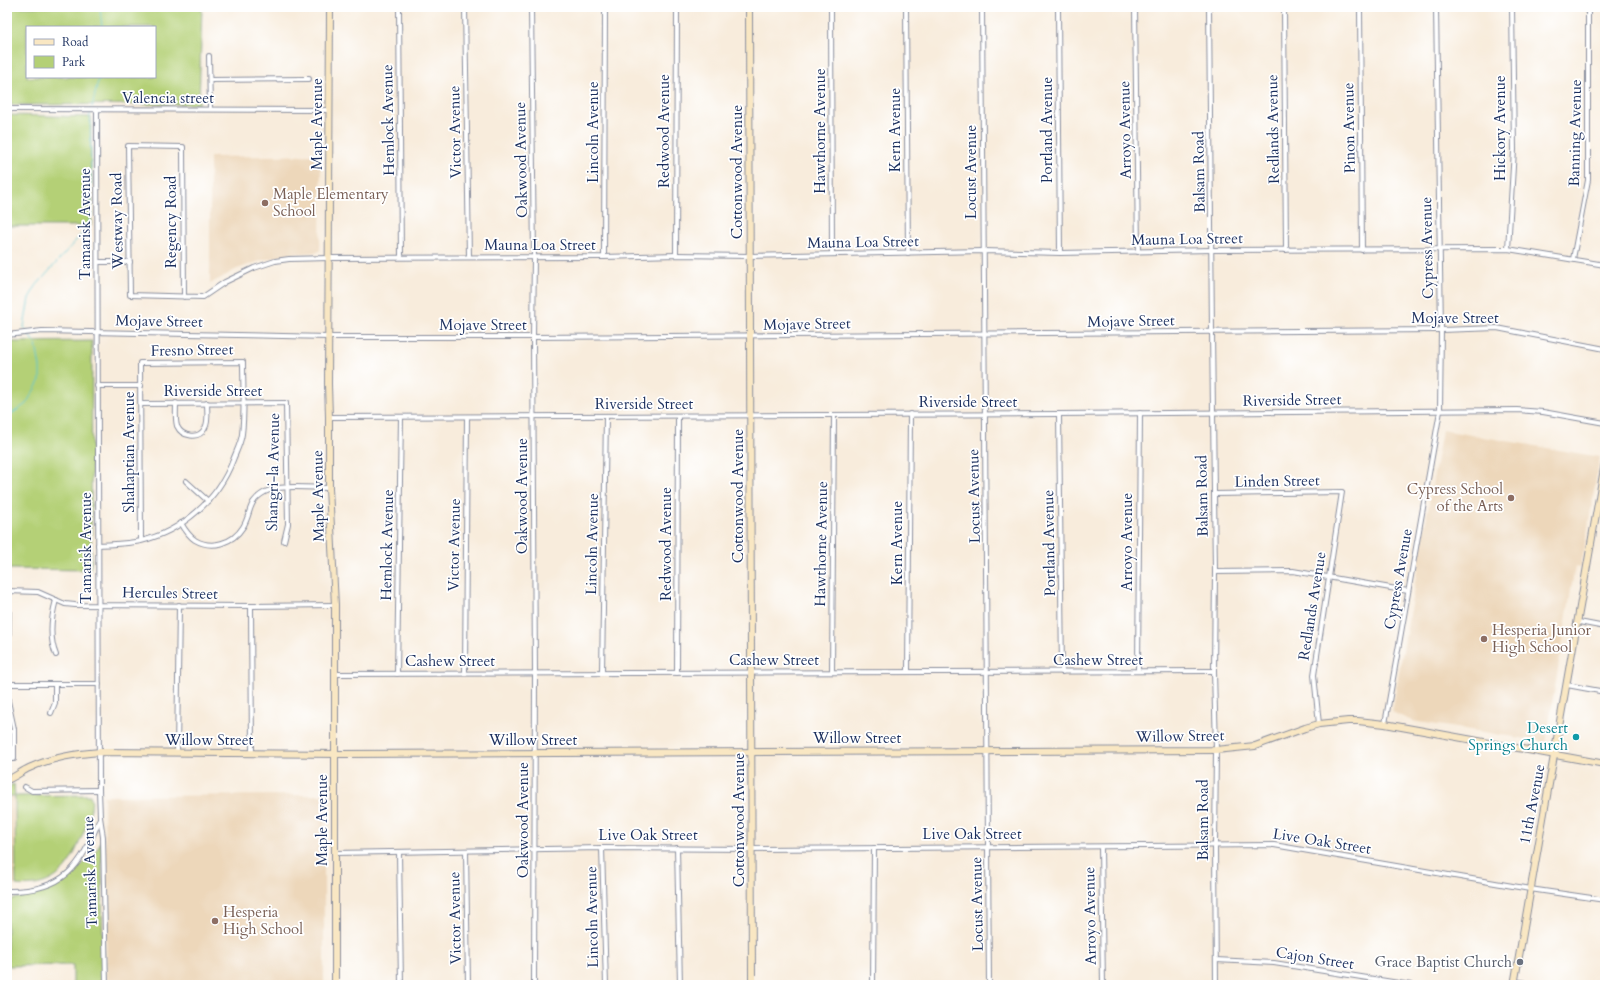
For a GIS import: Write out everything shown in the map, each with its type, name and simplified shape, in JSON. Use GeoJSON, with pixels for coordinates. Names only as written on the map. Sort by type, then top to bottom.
{"type":"FeatureCollection","features":[{"type":"Feature","properties":{"kind":"street","name":"Maple Avenue"},"geometry":{"type":"LineString","coordinates":[[330,7],[328,338],[330,417],[329,488],[335,605],[335,985]]}},
{"type":"Feature","properties":{"kind":"street","name":"Hemlock Avenue"},"geometry":{"type":"LineString","coordinates":[[399,7],[401,257]]}},
{"type":"Feature","properties":{"kind":"street","name":"Victor Avenue"},"geometry":{"type":"LineString","coordinates":[[465,7],[469,257]]}},
{"type":"Feature","properties":{"kind":"street","name":"Oakwood Avenue"},"geometry":{"type":"LineString","coordinates":[[531,7],[534,256],[534,985]]}},
{"type":"Feature","properties":{"kind":"street","name":"Lincoln Avenue"},"geometry":{"type":"LineString","coordinates":[[604,257],[605,7]]}},
{"type":"Feature","properties":{"kind":"street","name":"Redwood Avenue"},"geometry":{"type":"LineString","coordinates":[[676,254],[677,7]]}},
{"type":"Feature","properties":{"kind":"street","name":"Cottonwood Avenue"},"geometry":{"type":"LineString","coordinates":[[749,7],[752,985]]}},
{"type":"Feature","properties":{"kind":"street","name":"Hawthorne Avenue"},"geometry":{"type":"LineString","coordinates":[[831,7],[832,254]]}},
{"type":"Feature","properties":{"kind":"street","name":"Kern Avenue"},"geometry":{"type":"LineString","coordinates":[[906,7],[908,253]]}},
{"type":"Feature","properties":{"kind":"street","name":"Locust Avenue"},"geometry":{"type":"LineString","coordinates":[[982,7],[983,251],[988,672],[989,985]]}},
{"type":"Feature","properties":{"kind":"street","name":"Portland Avenue"},"geometry":{"type":"LineString","coordinates":[[1058,7],[1060,253]]}},
{"type":"Feature","properties":{"kind":"street","name":"Arroyo Avenue"},"geometry":{"type":"LineString","coordinates":[[1135,7],[1138,252]]}},
{"type":"Feature","properties":{"kind":"street","name":"Balsam Road"},"geometry":{"type":"LineString","coordinates":[[1209,7],[1214,413],[1216,985]]}},
{"type":"Feature","properties":{"kind":"street","name":"Redlands Avenue"},"geometry":{"type":"LineString","coordinates":[[1284,7],[1286,250]]}},
{"type":"Feature","properties":{"kind":"street","name":"Pinon Avenue"},"geometry":{"type":"LineString","coordinates":[[1360,7],[1362,250]]}},
{"type":"Feature","properties":{"kind":"street","name":"Cypress Avenue"},"geometry":{"type":"LineString","coordinates":[[1385,724],[1440,411],[1441,330],[1436,7]]}},
{"type":"Feature","properties":{"kind":"street","name":"Hickory Avenue"},"geometry":{"type":"LineString","coordinates":[[1508,249],[1514,150],[1512,7]]}},
{"type":"Feature","properties":{"kind":"street","name":"Banning Avenue"},"geometry":{"type":"LineString","coordinates":[[1573,259],[1588,180],[1588,7]]}},
{"type":"Feature","properties":{"kind":"street"},"geometry":{"type":"LineString","coordinates":[[209,56],[210,109]]}},
{"type":"Feature","properties":{"kind":"street"},"geometry":{"type":"LineString","coordinates":[[210,80],[309,79]]}},
{"type":"Feature","properties":{"kind":"street","name":"Valencia street"},"geometry":{"type":"LineString","coordinates":[[7,109],[330,110]]}},
{"type":"Feature","properties":{"kind":"street","name":"Tamarisk Avenue"},"geometry":{"type":"LineString","coordinates":[[96,110],[98,262],[96,332],[100,818],[103,837],[106,985]]}},
{"type":"Feature","properties":{"kind":"street","name":"Westway Road"},"geometry":{"type":"LineString","coordinates":[[130,296],[128,146],[183,147]]}},
{"type":"Feature","properties":{"kind":"street","name":"Regency Road"},"geometry":{"type":"LineString","coordinates":[[183,147],[184,297]]}},
{"type":"Feature","properties":{"kind":"street","name":"Mauna Loa Street"},"geometry":{"type":"LineString","coordinates":[[130,296],[203,297],[224,282],[254,268],[275,261],[289,259],[329,258],[534,256],[604,257],[676,254],[750,256],[983,251],[1060,253],[1212,250],[1508,249],[1605,265]]}},
{"type":"Feature","properties":{"kind":"street"},"geometry":{"type":"LineString","coordinates":[[98,262],[130,262]]}},
{"type":"Feature","properties":{"kind":"street","name":"Mojave Street"},"geometry":{"type":"LineString","coordinates":[[7,335],[42,331],[328,338],[751,337],[1441,330],[1497,328],[1605,349]]}},
{"type":"Feature","properties":{"kind":"street","name":"Fresno Street"},"geometry":{"type":"LineString","coordinates":[[140,363],[243,362],[243,403]]}},
{"type":"Feature","properties":{"kind":"street","name":"Shahaptian Avenue"},"geometry":{"type":"LineString","coordinates":[[140,363],[141,541]]}},
{"type":"Feature","properties":{"kind":"street"},"geometry":{"type":"LineString","coordinates":[[97,386],[141,386]]}},
{"type":"Feature","properties":{"kind":"street"},"geometry":{"type":"LineString","coordinates":[[176,404],[176,423],[178,428],[186,435],[192,436],[200,433],[206,427],[207,403]]}},
{"type":"Feature","properties":{"kind":"street"},"geometry":{"type":"LineString","coordinates":[[98,545],[122,544],[141,541],[162,533],[182,523],[208,501],[228,473],[242,436],[243,403]]}},
{"type":"Feature","properties":{"kind":"street","name":"Riverside Street"},"geometry":{"type":"LineString","coordinates":[[141,404],[286,403]]}},
{"type":"Feature","properties":{"kind":"street","name":"Shangri-la Avenue"},"geometry":{"type":"LineString","coordinates":[[284,541],[288,524],[286,488],[286,403]]}},
{"type":"Feature","properties":{"kind":"street","name":"Riverside Street"},"geometry":{"type":"LineString","coordinates":[[330,417],[751,416],[1517,410],[1543,412],[1605,423]]}},
{"type":"Feature","properties":{"kind":"street","name":"Arroyo Avenue"},"geometry":{"type":"LineString","coordinates":[[1138,671],[1140,413]]}},
{"type":"Feature","properties":{"kind":"street","name":"Kern Avenue"},"geometry":{"type":"LineString","coordinates":[[908,672],[910,414]]}},
{"type":"Feature","properties":{"kind":"street","name":"Portland Avenue"},"geometry":{"type":"LineString","coordinates":[[1060,414],[1062,672]]}},
{"type":"Feature","properties":{"kind":"street","name":"Hawthorne Avenue"},"geometry":{"type":"LineString","coordinates":[[832,672],[834,415]]}},
{"type":"Feature","properties":{"kind":"street","name":"Lincoln Avenue"},"geometry":{"type":"LineString","coordinates":[[602,673],[606,416]]}},
{"type":"Feature","properties":{"kind":"street","name":"Redwood Avenue"},"geometry":{"type":"LineString","coordinates":[[677,673],[678,416]]}},
{"type":"Feature","properties":{"kind":"street","name":"Hemlock Avenue"},"geometry":{"type":"LineString","coordinates":[[397,674],[400,417]]}},
{"type":"Feature","properties":{"kind":"street","name":"Victor Avenue"},"geometry":{"type":"LineString","coordinates":[[464,673],[467,417]]}},
{"type":"Feature","properties":{"kind":"street","name":"11th Avenue"},"geometry":{"type":"LineString","coordinates":[[1514,983],[1579,622],[1605,463]]}},
{"type":"Feature","properties":{"kind":"street"},"geometry":{"type":"LineString","coordinates":[[186,481],[208,501]]}},
{"type":"Feature","properties":{"kind":"street"},"geometry":{"type":"LineString","coordinates":[[182,523],[187,533],[196,540],[213,545],[227,541],[234,537],[243,526],[251,504],[256,498],[266,491],[286,488],[329,488]]}},
{"type":"Feature","properties":{"kind":"street","name":"Redlands Avenue"},"geometry":{"type":"LineString","coordinates":[[1319,724],[1314,675],[1342,492]]}},
{"type":"Feature","properties":{"kind":"street","name":"Linden Street"},"geometry":{"type":"LineString","coordinates":[[1214,494],[1342,492]]}},
{"type":"Feature","properties":{"kind":"street"},"geometry":{"type":"LineString","coordinates":[[1215,572],[1293,571],[1408,591]]}},
{"type":"Feature","properties":{"kind":"street"},"geometry":{"type":"LineString","coordinates":[[7,759],[14,759],[14,729],[8,701],[8,591]]}},
{"type":"Feature","properties":{"kind":"street","name":"Hercules Street"},"geometry":{"type":"LineString","coordinates":[[8,591],[38,592],[65,604],[251,606],[335,605]]}},
{"type":"Feature","properties":{"kind":"street"},"geometry":{"type":"LineString","coordinates":[[56,600],[52,615],[52,645],[56,655]]}},
{"type":"Feature","properties":{"kind":"street"},"geometry":{"type":"LineString","coordinates":[[177,753],[179,605]]}},
{"type":"Feature","properties":{"kind":"street"},"geometry":{"type":"LineString","coordinates":[[251,606],[252,753]]}},
{"type":"Feature","properties":{"kind":"street"},"geometry":{"type":"LineString","coordinates":[[1579,622],[1605,627]]}},
{"type":"Feature","properties":{"kind":"street","name":"Cashew Street"},"geometry":{"type":"LineString","coordinates":[[335,674],[1214,671]]}},
{"type":"Feature","properties":{"kind":"street"},"geometry":{"type":"LineString","coordinates":[[8,684],[99,684]]}},
{"type":"Feature","properties":{"kind":"street"},"geometry":{"type":"LineString","coordinates":[[51,713],[55,703],[55,684]]}},
{"type":"Feature","properties":{"kind":"street"},"geometry":{"type":"LineString","coordinates":[[1567,685],[1605,692]]}},
{"type":"Feature","properties":{"kind":"street","name":"Willow Street"},"geometry":{"type":"LineString","coordinates":[[100,752],[334,754],[1216,750],[1255,746],[1319,724],[1348,721],[1385,724],[1605,764]]}},
{"type":"Feature","properties":{"kind":"street"},"geometry":{"type":"LineString","coordinates":[[7,780],[29,768],[53,758],[71,754],[100,752]]}},
{"type":"Feature","properties":{"kind":"street"},"geometry":{"type":"LineString","coordinates":[[25,787],[32,791],[100,790]]}},
{"type":"Feature","properties":{"kind":"street"},"geometry":{"type":"LineString","coordinates":[[7,891],[27,890],[46,885],[72,870],[82,859],[93,838],[100,818]]}},
{"type":"Feature","properties":{"kind":"street","name":"Live Oak Street"},"geometry":{"type":"LineString","coordinates":[[335,853],[602,848],[752,849],[1274,845],[1530,889],[1605,900]]}},
{"type":"Feature","properties":{"kind":"street","name":"Arroyo Avenue"},"geometry":{"type":"LineString","coordinates":[[1101,847],[1103,985]]}},
{"type":"Feature","properties":{"kind":"street","name":"Lincoln Avenue"},"geometry":{"type":"LineString","coordinates":[[602,848],[606,985]]}},
{"type":"Feature","properties":{"kind":"street"},"geometry":{"type":"LineString","coordinates":[[677,848],[680,985]]}},
{"type":"Feature","properties":{"kind":"street"},"geometry":{"type":"LineString","coordinates":[[873,985],[874,848]]}},
{"type":"Feature","properties":{"kind":"street","name":"Victor Avenue"},"geometry":{"type":"LineString","coordinates":[[466,851],[468,985]]}},
{"type":"Feature","properties":{"kind":"street"},"geometry":{"type":"LineString","coordinates":[[398,852],[401,985]]}},
{"type":"Feature","properties":{"kind":"street","name":"Cajon Street"},"geometry":{"type":"LineString","coordinates":[[1216,960],[1274,962],[1411,985]]}},
{"type":"Feature","properties":{"kind":"street"},"geometry":{"type":"LineString","coordinates":[[1514,983],[1536,985]]}},
{"type":"Feature","properties":{"kind":"shaded area","name":"Maple Elementary School"},"geometry":{"type":"Polygon","coordinates":[[[321,155],[320,250],[318,252],[290,254],[263,260],[237,269],[210,284],[210,157],[321,155]]]}},
{"type":"Feature","properties":{"kind":"shaded area","name":"Hesperia Junior High School"},"geometry":{"type":"Polygon","coordinates":[[[1442,430],[1600,457],[1581,567],[1575,566],[1546,742],[1412,721],[1392,712],[1442,430]]]}},
{"type":"Feature","properties":{"kind":"shaded area","name":"Hesperia High School"},"geometry":{"type":"Polygon","coordinates":[[[324,795],[324,985],[107,985],[104,796],[324,795]]]}},
{"type":"Feature","properties":{"kind":"shaded area"},"geometry":{"type":"Polygon","coordinates":[[[7,796],[15,796],[16,885],[7,885],[7,796]]]}},
{"type":"Feature","properties":{"kind":"green space"},"geometry":{"type":"Polygon","coordinates":[[[9,7],[202,7],[199,104],[10,105],[9,7]]]}},
{"type":"Feature","properties":{"kind":"green space"},"geometry":{"type":"Polygon","coordinates":[[[7,115],[91,117],[91,226],[7,226],[7,115]]]}},
{"type":"Feature","properties":{"kind":"green space"},"geometry":{"type":"Polygon","coordinates":[[[92,341],[91,570],[7,569],[7,342],[92,341]]]}},
{"type":"Feature","properties":{"kind":"green space"},"geometry":{"type":"Polygon","coordinates":[[[14,784],[15,796],[7,796],[7,787],[14,784]]]}},
{"type":"Feature","properties":{"kind":"green space"},"geometry":{"type":"Polygon","coordinates":[[[90,795],[92,801],[91,807],[82,837],[74,854],[63,871],[48,881],[28,886],[16,885],[15,796],[90,795]]]}},
{"type":"Feature","properties":{"kind":"green space"},"geometry":{"type":"Polygon","coordinates":[[[102,838],[103,985],[73,985],[73,965],[7,966],[7,901],[48,888],[66,878],[93,854],[102,838]]]}},
{"type":"Feature","properties":{"kind":"waterway"},"geometry":{"type":"LineString","coordinates":[[100,7],[102,26]]}},
{"type":"Feature","properties":{"kind":"waterway"},"geometry":{"type":"LineString","coordinates":[[92,107],[99,78]]}},
{"type":"Feature","properties":{"kind":"waterway"},"geometry":{"type":"LineString","coordinates":[[27,331],[24,327],[29,298],[36,286],[85,230],[92,214],[91,110]]}},
{"type":"Feature","properties":{"kind":"waterway"},"geometry":{"type":"LineString","coordinates":[[7,417],[26,404],[40,380],[40,367],[36,345],[28,334]]}},
{"type":"Feature","properties":{"kind":"place","name":"Maple Elementary School"},"geometry":{"type":"Point","coordinates":[265,203]}},
{"type":"Feature","properties":{"kind":"place","name":"Cypress School of the Arts"},"geometry":{"type":"Point","coordinates":[1511,498]}},
{"type":"Feature","properties":{"kind":"place","name":"Hesperia Junior High School"},"geometry":{"type":"Point","coordinates":[1484,639]}},
{"type":"Feature","properties":{"kind":"place","name":"Desert Springs Church"},"geometry":{"type":"Point","coordinates":[1576,737]}},
{"type":"Feature","properties":{"kind":"place","name":"Hesperia High School"},"geometry":{"type":"Point","coordinates":[215,921]}},
{"type":"Feature","properties":{"kind":"place","name":"Grace Baptist Church"},"geometry":{"type":"Point","coordinates":[1520,962]}}]}
